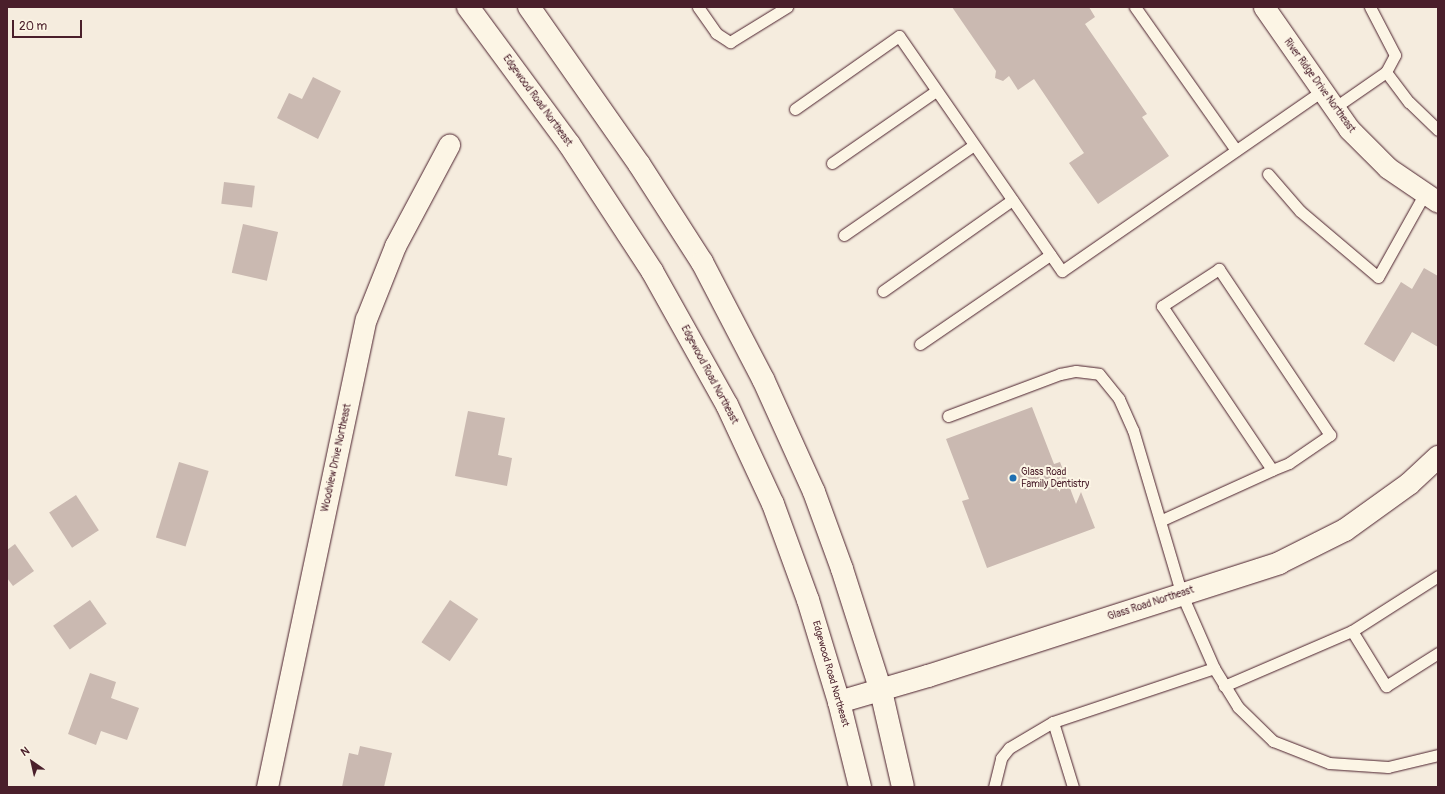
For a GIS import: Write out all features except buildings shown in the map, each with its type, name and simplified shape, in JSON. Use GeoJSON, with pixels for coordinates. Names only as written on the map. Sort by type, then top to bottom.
{"type":"FeatureCollection","features":[{"type":"Feature","properties":{"kind":"main road","name":"Edgewood Road Northeast"},"geometry":{"type":"LineString","coordinates":[[468,7],[569,144],[652,271],[727,405],[773,504],[808,600],[839,702],[860,787]]}},
{"type":"Feature","properties":{"kind":"main road"},"geometry":{"type":"LineString","coordinates":[[530,7],[639,164],[702,262],[763,379],[814,492],[842,569],[882,691],[903,787]]}},
{"type":"Feature","properties":{"kind":"main road","name":"Glass Road Northeast"},"geometry":{"type":"LineString","coordinates":[[839,702],[882,691],[1279,563],[1345,530],[1409,484],[1438,457]]}},
{"type":"Feature","properties":{"kind":"street"},"geometry":{"type":"LineString","coordinates":[[536,7],[552,39]]}},
{"type":"Feature","properties":{"kind":"street","name":"River Ridge Drive Northeast"},"geometry":{"type":"LineString","coordinates":[[1264,7],[1349,129],[1388,168],[1432,198]]}},
{"type":"Feature","properties":{"kind":"street","name":"Woodview Drive Northeast"},"geometry":{"type":"LineString","coordinates":[[267,787],[366,319],[395,246],[449,145]]}},
{"type":"Feature","properties":{"kind":"lane"},"geometry":{"type":"LineString","coordinates":[[698,7],[716,33],[730,42],[787,7]]}},
{"type":"Feature","properties":{"kind":"lane"},"geometry":{"type":"LineString","coordinates":[[1135,7],[1236,150]]}},
{"type":"Feature","properties":{"kind":"lane"},"geometry":{"type":"LineString","coordinates":[[1334,108],[1386,72],[1395,55],[1370,7]]}},
{"type":"Feature","properties":{"kind":"lane"},"geometry":{"type":"LineString","coordinates":[[795,109],[899,36],[1062,271],[1322,91]]}},
{"type":"Feature","properties":{"kind":"lane"},"geometry":{"type":"LineString","coordinates":[[1386,72],[1409,102],[1438,130]]}},
{"type":"Feature","properties":{"kind":"lane"},"geometry":{"type":"LineString","coordinates":[[832,163],[936,91]]}},
{"type":"Feature","properties":{"kind":"lane"},"geometry":{"type":"LineString","coordinates":[[844,235],[974,145]]}},
{"type":"Feature","properties":{"kind":"lane"},"geometry":{"type":"LineString","coordinates":[[1268,174],[1300,211],[1378,277],[1432,198]]}},
{"type":"Feature","properties":{"kind":"lane"},"geometry":{"type":"LineString","coordinates":[[883,291],[1012,200]]}},
{"type":"Feature","properties":{"kind":"lane"},"geometry":{"type":"LineString","coordinates":[[920,344],[1050,255]]}},
{"type":"Feature","properties":{"kind":"lane"},"geometry":{"type":"LineString","coordinates":[[1162,520],[1272,470],[1330,435],[1219,269],[1162,306],[1272,470]]}},
{"type":"Feature","properties":{"kind":"lane"},"geometry":{"type":"LineString","coordinates":[[948,416],[1060,374],[1076,371],[1099,374],[1120,399],[1133,430],[1162,520],[1182,595],[1214,668],[1238,707],[1273,741],[1328,763],[1388,767],[1438,754]]}},
{"type":"Feature","properties":{"kind":"lane"},"geometry":{"type":"LineString","coordinates":[[1224,686],[1352,631],[1438,576]]}},
{"type":"Feature","properties":{"kind":"lane"},"geometry":{"type":"LineString","coordinates":[[1352,631],[1386,686],[1438,653]]}},
{"type":"Feature","properties":{"kind":"lane"},"geometry":{"type":"LineString","coordinates":[[994,787],[1001,758],[1009,748],[1053,722],[1214,668]]}},
{"type":"Feature","properties":{"kind":"lane"},"geometry":{"type":"LineString","coordinates":[[1053,722],[1073,787]]}},
{"type":"Feature","properties":{"kind":"place","name":"Glass Road Family Dentistry"},"geometry":{"type":"Point","coordinates":[1013,478]}}]}
